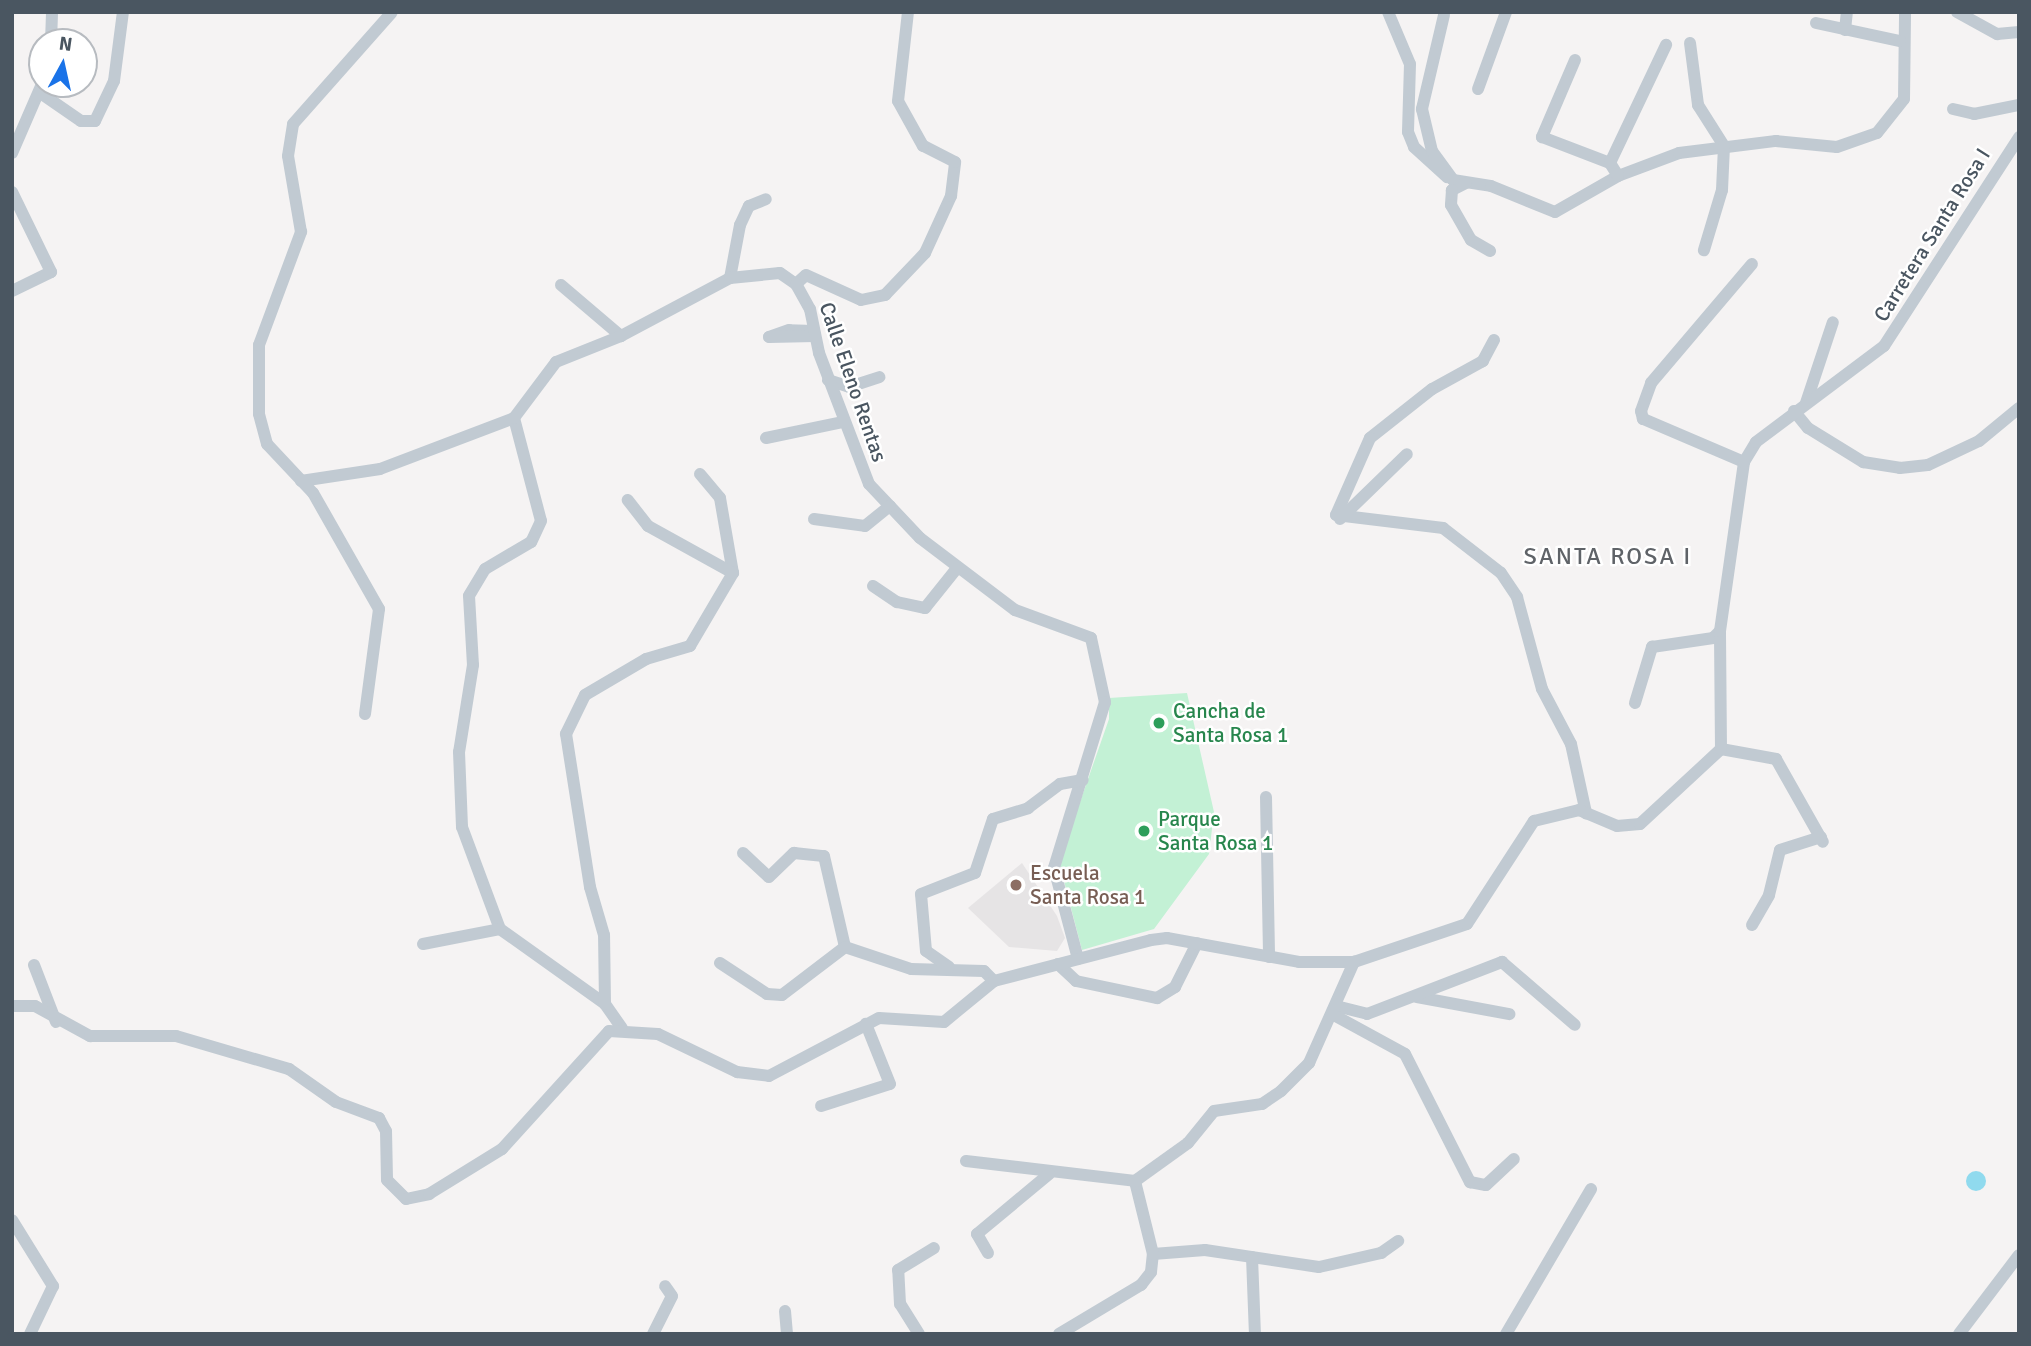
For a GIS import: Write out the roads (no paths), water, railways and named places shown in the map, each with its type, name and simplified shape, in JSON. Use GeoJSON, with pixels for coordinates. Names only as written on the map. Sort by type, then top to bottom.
{"type":"FeatureCollection","features":[{"type":"Feature","properties":{"kind":"street"},"geometry":{"type":"LineString","coordinates":[[52,98],[81,121],[95,121],[114,81],[123,12]]}},
{"type":"Feature","properties":{"kind":"street"},"geometry":{"type":"LineString","coordinates":[[365,715],[379,609],[301,481],[267,444],[259,414],[262,323],[301,232],[288,156],[293,124],[392,12]]}},
{"type":"Feature","properties":{"kind":"street"},"geometry":{"type":"LineString","coordinates":[[796,284],[806,275],[861,300],[885,295],[925,253],[951,196],[955,162],[923,146],[898,101],[908,12]]}},
{"type":"Feature","properties":{"kind":"street"},"geometry":{"type":"LineString","coordinates":[[1388,12],[1410,64],[1408,132],[1414,147],[1460,181],[1491,186],[1555,212],[1618,176],[1679,153],[1776,141],[1837,147],[1877,133],[1904,99],[1900,41],[1905,12]]}},
{"type":"Feature","properties":{"kind":"street"},"geometry":{"type":"LineString","coordinates":[[1478,89],[1506,12]]}},
{"type":"Feature","properties":{"kind":"street"},"geometry":{"type":"LineString","coordinates":[[1845,30],[1847,12]]}},
{"type":"Feature","properties":{"kind":"street"},"geometry":{"type":"LineString","coordinates":[[1957,12],[1997,34],[2019,32]]}},
{"type":"Feature","properties":{"kind":"street"},"geometry":{"type":"LineString","coordinates":[[1444,15],[1422,109],[1425,138],[1460,181]]}},
{"type":"Feature","properties":{"kind":"street"},"geometry":{"type":"LineString","coordinates":[[1815,23],[1900,41]]}},
{"type":"Feature","properties":{"kind":"street"},"geometry":{"type":"LineString","coordinates":[[1690,43],[1698,105],[1724,146],[1722,190],[1704,250]]}},
{"type":"Feature","properties":{"kind":"street"},"geometry":{"type":"LineString","coordinates":[[1610,163],[1666,45]]}},
{"type":"Feature","properties":{"kind":"street"},"geometry":{"type":"LineString","coordinates":[[1575,60],[1542,137],[1610,163],[1618,176]]}},
{"type":"Feature","properties":{"kind":"street"},"geometry":{"type":"LineString","coordinates":[[12,153],[36,98]]}},
{"type":"Feature","properties":{"kind":"street"},"geometry":{"type":"LineString","coordinates":[[1953,109],[1973,114],[2019,105]]}},
{"type":"Feature","properties":{"kind":"street","name":"Carretera Santa Rosa I"},"geometry":{"type":"LineString","coordinates":[[1721,748],[1720,631],[1744,463],[1756,442],[1806,402],[1885,346],[1905,322],[2019,137]]}},
{"type":"Feature","properties":{"kind":"street"},"geometry":{"type":"LineString","coordinates":[[1460,181],[1452,190],[1451,205],[1471,240],[1490,251]]}},
{"type":"Feature","properties":{"kind":"street"},"geometry":{"type":"LineString","coordinates":[[12,192],[51,272],[12,291]]}},
{"type":"Feature","properties":{"kind":"street"},"geometry":{"type":"LineString","coordinates":[[730,278],[740,225],[749,206],[766,199]]}},
{"type":"Feature","properties":{"kind":"street"},"geometry":{"type":"LineString","coordinates":[[1744,463],[1643,419],[1641,411],[1651,383],[1752,264]]}},
{"type":"Feature","properties":{"kind":"street","name":"Calle Eleno Rentas"},"geometry":{"type":"LineString","coordinates":[[514,418],[556,362],[621,337],[730,278],[762,270],[796,284],[815,333],[828,380],[869,484],[957,568],[1015,610],[1091,638],[1105,702],[1054,868],[1078,959]]}},
{"type":"Feature","properties":{"kind":"street"},"geometry":{"type":"LineString","coordinates":[[561,285],[621,337]]}},
{"type":"Feature","properties":{"kind":"street"},"geometry":{"type":"LineString","coordinates":[[1806,402],[1833,322]]}},
{"type":"Feature","properties":{"kind":"street"},"geometry":{"type":"LineString","coordinates":[[1340,519],[1337,502],[1370,438],[1395,414],[1483,361],[1494,340]]}},
{"type":"Feature","properties":{"kind":"street"},"geometry":{"type":"LineString","coordinates":[[828,380],[849,387],[879,377]]}},
{"type":"Feature","properties":{"kind":"street"},"geometry":{"type":"LineString","coordinates":[[1794,411],[1808,428],[1863,462],[1900,468],[1928,465],[1979,440],[2019,408]]}},
{"type":"Feature","properties":{"kind":"street"},"geometry":{"type":"LineString","coordinates":[[301,481],[380,469],[514,418],[541,520],[531,542],[485,569],[469,596],[473,665],[469,720],[459,752],[462,827],[499,929],[605,1004],[622,1028]]}},
{"type":"Feature","properties":{"kind":"street"},"geometry":{"type":"LineString","coordinates":[[766,438],[844,422]]}},
{"type":"Feature","properties":{"kind":"street"},"geometry":{"type":"LineString","coordinates":[[1340,519],[1407,454]]}},
{"type":"Feature","properties":{"kind":"street"},"geometry":{"type":"LineString","coordinates":[[605,1004],[604,935],[590,887],[566,734],[585,695],[646,659],[690,646],[733,573],[720,498],[700,474]]}},
{"type":"Feature","properties":{"kind":"street"},"geometry":{"type":"LineString","coordinates":[[628,500],[648,526],[733,573]]}},
{"type":"Feature","properties":{"kind":"street"},"geometry":{"type":"LineString","coordinates":[[814,519],[864,526],[890,506]]}},
{"type":"Feature","properties":{"kind":"street"},"geometry":{"type":"LineString","coordinates":[[1340,519],[1443,528],[1501,573],[1517,597],[1542,689],[1571,744],[1586,813]]}},
{"type":"Feature","properties":{"kind":"street"},"geometry":{"type":"LineString","coordinates":[[873,586],[897,602],[925,608],[957,568]]}},
{"type":"Feature","properties":{"kind":"street"},"geometry":{"type":"LineString","coordinates":[[1635,703],[1652,647],[1713,638],[1720,631]]}},
{"type":"Feature","properties":{"kind":"street"},"geometry":{"type":"LineString","coordinates":[[12,1006],[35,1006],[56,1022],[90,1036],[176,1036],[289,1069],[336,1102],[379,1118],[386,1131],[387,1180],[406,1199],[429,1194],[502,1149],[598,1038],[622,1028],[658,1034],[755,1077],[799,1065],[866,1024],[892,1017],[944,1022],[994,981],[1167,938],[1269,957],[1354,962],[1467,924],[1534,821],[1553,813],[1586,813],[1617,825],[1640,824],[1721,748],[1776,759],[1822,839],[1780,850],[1769,895],[1752,925]]}},
{"type":"Feature","properties":{"kind":"street"},"geometry":{"type":"LineString","coordinates":[[956,969],[926,951],[920,894],[975,873],[993,819],[1028,808],[1060,783],[1083,780]]}},
{"type":"Feature","properties":{"kind":"street"},"geometry":{"type":"LineString","coordinates":[[1266,797],[1269,957]]}},
{"type":"Feature","properties":{"kind":"street"},"geometry":{"type":"LineString","coordinates":[[743,853],[769,877],[794,853],[824,856],[845,947]]}},
{"type":"Feature","properties":{"kind":"street"},"geometry":{"type":"LineString","coordinates":[[423,944],[499,929]]}},
{"type":"Feature","properties":{"kind":"street"},"geometry":{"type":"LineString","coordinates":[[1058,964],[1076,981],[1157,998],[1175,987],[1197,943]]}},
{"type":"Feature","properties":{"kind":"street"},"geometry":{"type":"LineString","coordinates":[[845,947],[911,969],[984,971],[994,981]]}},
{"type":"Feature","properties":{"kind":"street"},"geometry":{"type":"LineString","coordinates":[[720,963],[767,994],[782,995],[845,947]]}},
{"type":"Feature","properties":{"kind":"street"},"geometry":{"type":"LineString","coordinates":[[966,1161],[1049,1174],[1135,1181],[1188,1143],[1214,1111],[1262,1104],[1281,1091],[1309,1063],[1354,962]]}},
{"type":"Feature","properties":{"kind":"street"},"geometry":{"type":"LineString","coordinates":[[1334,1010],[1367,1014],[1502,962],[1575,1025]]}},
{"type":"Feature","properties":{"kind":"street"},"geometry":{"type":"LineString","coordinates":[[34,964],[56,1022]]}},
{"type":"Feature","properties":{"kind":"street"},"geometry":{"type":"LineString","coordinates":[[1407,998],[1509,1014]]}},
{"type":"Feature","properties":{"kind":"street"},"geometry":{"type":"LineString","coordinates":[[1334,1010],[1405,1054],[1469,1182],[1486,1185],[1514,1159]]}},
{"type":"Feature","properties":{"kind":"street"},"geometry":{"type":"LineString","coordinates":[[821,1106],[890,1084],[866,1024]]}},
{"type":"Feature","properties":{"kind":"street"},"geometry":{"type":"LineString","coordinates":[[988,1253],[977,1234],[1049,1174]]}},
{"type":"Feature","properties":{"kind":"street"},"geometry":{"type":"LineString","coordinates":[[1059,1334],[1141,1285],[1153,1254],[1135,1181]]}},
{"type":"Feature","properties":{"kind":"street"},"geometry":{"type":"LineString","coordinates":[[1506,1334],[1591,1189]]}},
{"type":"Feature","properties":{"kind":"street"},"geometry":{"type":"LineString","coordinates":[[12,1220],[53,1286],[30,1334]]}},
{"type":"Feature","properties":{"kind":"street"},"geometry":{"type":"LineString","coordinates":[[1153,1254],[1205,1250],[1319,1267],[1381,1253],[1398,1241]]}},
{"type":"Feature","properties":{"kind":"street"},"geometry":{"type":"LineString","coordinates":[[919,1334],[900,1304],[898,1270],[933,1248]]}},
{"type":"Feature","properties":{"kind":"street"},"geometry":{"type":"LineString","coordinates":[[1959,1334],[2019,1255]]}},
{"type":"Feature","properties":{"kind":"street"},"geometry":{"type":"LineString","coordinates":[[1252,1257],[1255,1334]]}},
{"type":"Feature","properties":{"kind":"street"},"geometry":{"type":"LineString","coordinates":[[653,1334],[672,1296],[666,1286]]}},
{"type":"Feature","properties":{"kind":"street"},"geometry":{"type":"LineString","coordinates":[[785,1311],[787,1334]]}},
{"type":"Feature","properties":{"kind":"water"},"geometry":{"type":"Polygon","coordinates":[[[1976,1171],[1983,1174],[1986,1181],[1983,1188],[1976,1191],[1969,1188],[1966,1181],[1969,1174],[1976,1171]]]}},
{"type":"Feature","properties":{"kind":"place","name":"Cancha de Santa Rosa 1"},"geometry":{"type":"Point","coordinates":[1159,723]}},
{"type":"Feature","properties":{"kind":"place","name":"Parque Santa Rosa 1"},"geometry":{"type":"Point","coordinates":[1144,831]}},
{"type":"Feature","properties":{"kind":"place","name":"Escuela Santa Rosa 1"},"geometry":{"type":"Point","coordinates":[1016,885]}},
{"type":"Feature","properties":{"kind":"district","name":"SANTA ROSA I"},"geometry":{"type":"Point","coordinates":[1608,557]}}]}
